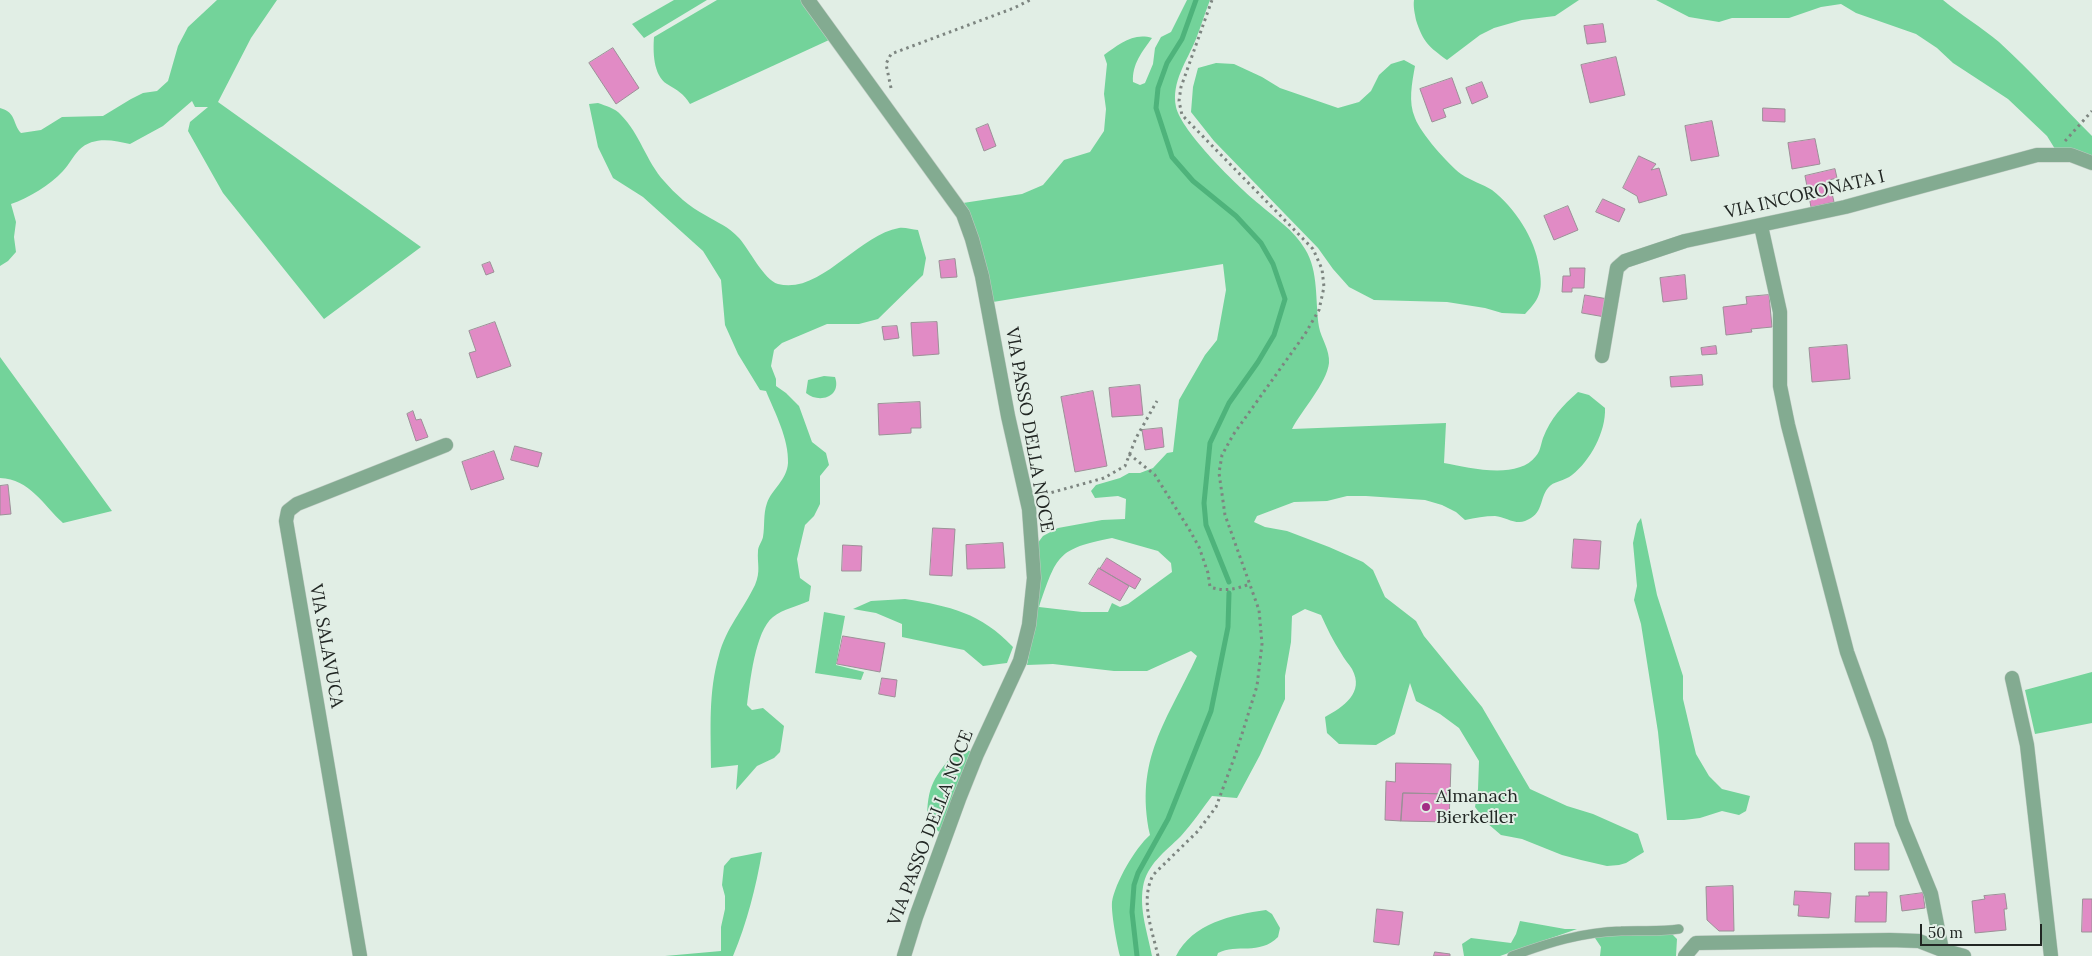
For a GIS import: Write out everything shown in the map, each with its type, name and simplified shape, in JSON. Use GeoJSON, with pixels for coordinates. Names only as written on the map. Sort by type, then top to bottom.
{"type":"FeatureCollection","features":[{"type":"Feature","properties":{"kind":"street","name":"VIA PASSO DELLA NOCE"},"geometry":{"type":"LineString","coordinates":[[808,0],[963,214],[982,276],[1008,416],[1026,499],[1034,578],[1030,625],[1020,661],[977,754],[959,799],[916,917],[904,956]]}},
{"type":"Feature","properties":{"kind":"street","name":"VIA INCORONATA I"},"geometry":{"type":"LineString","coordinates":[[1602,356],[1617,268],[1624,260],[1685,241],[1844,207],[2037,155],[2071,155],[2092,163]]}},
{"type":"Feature","properties":{"kind":"street"},"geometry":{"type":"LineString","coordinates":[[1761,226],[1780,312],[1780,386],[1788,425],[1847,652],[1879,741],[1902,823],[1931,894],[1942,950]]}},
{"type":"Feature","properties":{"kind":"street","name":"VIA SALAVUCA"},"geometry":{"type":"LineString","coordinates":[[360,956],[286,522],[288,511],[298,504],[446,445]]}},
{"type":"Feature","properties":{"kind":"street"},"geometry":{"type":"LineString","coordinates":[[2012,678],[2027,745],[2051,956]]}},
{"type":"Feature","properties":{"kind":"street"},"geometry":{"type":"LineString","coordinates":[[1685,956],[1696,942],[1890,940],[1919,941],[1964,956]]}},
{"type":"Feature","properties":{"kind":"lane"},"geometry":{"type":"LineString","coordinates":[[1512,956],[1546,943],[1587,934],[1622,931],[1659,932],[1679,929]]}},
{"type":"Feature","properties":{"kind":"path"},"geometry":{"type":"LineString","coordinates":[[889,113],[895,107],[895,98],[886,72],[886,64],[890,54],[1014,8],[1030,0]]}},
{"type":"Feature","properties":{"kind":"path"},"geometry":{"type":"LineString","coordinates":[[1158,956],[1146,903],[1149,884],[1153,874],[1198,832],[1216,807],[1236,753],[1257,686],[1262,644],[1259,610],[1225,515],[1219,473],[1222,455],[1233,435],[1305,334],[1319,310],[1324,286],[1322,269],[1313,249],[1182,115],[1179,101],[1181,87],[1212,0]]}},
{"type":"Feature","properties":{"kind":"path"},"geometry":{"type":"LineString","coordinates":[[2058,155],[2068,137],[2092,112]]}},
{"type":"Feature","properties":{"kind":"path"},"geometry":{"type":"LineString","coordinates":[[1026,499],[1062,491],[1104,478],[1125,466],[1136,438],[1157,401]]}},
{"type":"Feature","properties":{"kind":"path"},"geometry":{"type":"LineString","coordinates":[[1130,454],[1155,475],[1189,528],[1199,547],[1210,587],[1220,591],[1236,589],[1250,584]]}},
{"type":"Feature","properties":{"kind":"green space"},"geometry":{"type":"Polygon","coordinates":[[[217,0],[277,0],[251,38],[218,102],[421,247],[324,319],[223,193],[188,131],[190,122],[208,107],[195,107],[192,101],[163,126],[130,144],[103,140],[90,143],[77,152],[63,171],[46,186],[32,195],[11,204],[16,222],[14,237],[16,252],[8,261],[0,266],[0,108],[12,115],[21,133],[41,130],[62,117],[103,116],[143,93],[157,91],[168,81],[178,46],[188,27],[217,0]]]}},
{"type":"Feature","properties":{"kind":"green space"},"geometry":{"type":"Polygon","coordinates":[[[674,0],[707,0],[644,38],[632,24],[674,0]]]}},
{"type":"Feature","properties":{"kind":"green space"},"geometry":{"type":"Polygon","coordinates":[[[717,0],[802,0],[829,40],[690,104],[683,95],[662,80],[659,75],[654,56],[654,37],[717,0]]]}},
{"type":"Feature","properties":{"kind":"green space"},"geometry":{"type":"Polygon","coordinates":[[[1187,0],[1210,0],[1178,80],[1175,98],[1176,107],[1188,130],[1199,144],[1225,172],[1301,242],[1313,267],[1319,327],[1328,353],[1329,363],[1319,388],[1292,429],[1446,423],[1444,463],[1480,469],[1506,470],[1518,468],[1536,456],[1553,418],[1578,392],[1589,395],[1605,408],[1603,427],[1591,454],[1572,475],[1550,486],[1545,492],[1535,514],[1522,522],[1495,516],[1465,520],[1456,512],[1442,505],[1425,500],[1347,496],[1327,501],[1294,502],[1257,516],[1254,522],[1265,527],[1287,531],[1329,547],[1363,562],[1373,570],[1385,597],[1416,621],[1424,636],[1482,707],[1530,789],[1638,834],[1644,852],[1626,863],[1607,866],[1562,855],[1522,839],[1501,835],[1487,823],[1475,807],[1479,761],[1459,728],[1440,714],[1416,701],[1410,683],[1395,734],[1376,745],[1339,744],[1327,733],[1325,717],[1339,709],[1350,698],[1356,685],[1355,678],[1352,669],[1333,639],[1321,615],[1305,609],[1292,616],[1291,642],[1285,676],[1285,699],[1260,755],[1237,798],[1212,796],[1181,836],[1148,872],[1143,887],[1142,904],[1152,956],[1120,956],[1112,914],[1114,894],[1121,876],[1132,857],[1150,835],[1146,808],[1146,784],[1150,762],[1156,741],[1197,656],[1191,651],[1147,671],[1114,671],[1053,664],[1027,665],[1039,595],[1037,544],[1043,536],[1058,528],[1102,520],[1125,519],[1126,499],[1118,496],[1095,498],[1091,491],[1096,485],[1120,478],[1129,473],[1140,473],[1153,468],[1167,453],[1173,452],[1179,400],[1205,355],[1217,340],[1226,290],[1223,264],[993,302],[963,203],[1022,194],[1043,185],[1064,160],[1090,152],[1104,131],[1106,109],[1104,94],[1107,64],[1104,55],[1126,40],[1138,37],[1152,38],[1138,59],[1134,70],[1133,82],[1140,85],[1145,83],[1153,64],[1155,48],[1161,37],[1171,32],[1187,0]],[[1112,538],[1080,546],[1069,551],[1062,557],[1050,576],[1039,607],[1082,612],[1108,612],[1112,603],[1120,607],[1128,604],[1172,572],[1171,563],[1158,551],[1112,538]]]}},
{"type":"Feature","properties":{"kind":"green space"},"geometry":{"type":"Polygon","coordinates":[[[1414,0],[1579,0],[1555,16],[1522,20],[1494,28],[1480,35],[1447,60],[1431,47],[1421,34],[1416,20],[1414,0]]]}},
{"type":"Feature","properties":{"kind":"green space"},"geometry":{"type":"Polygon","coordinates":[[[1656,0],[1943,0],[1999,42],[2092,136],[2092,156],[2055,149],[2047,136],[2008,99],[1953,63],[1937,48],[1916,34],[1856,13],[1841,4],[1821,7],[1789,18],[1732,18],[1719,22],[1689,17],[1656,0]]]}},
{"type":"Feature","properties":{"kind":"green space"},"geometry":{"type":"Polygon","coordinates":[[[1404,60],[1415,66],[1411,92],[1412,106],[1415,118],[1423,132],[1442,156],[1461,174],[1492,190],[1523,224],[1537,256],[1541,287],[1538,298],[1525,314],[1502,313],[1485,308],[1447,302],[1374,300],[1349,287],[1318,248],[1214,141],[1191,112],[1193,87],[1198,68],[1216,63],[1234,64],[1280,88],[1338,108],[1359,102],[1371,91],[1379,75],[1391,64],[1404,60]]]}},
{"type":"Feature","properties":{"kind":"green space"},"geometry":{"type":"Polygon","coordinates":[[[598,103],[616,111],[628,122],[652,165],[673,191],[694,208],[735,234],[767,277],[778,284],[794,285],[809,281],[824,273],[869,241],[899,228],[918,230],[926,258],[923,275],[878,319],[859,324],[827,324],[782,343],[774,350],[771,366],[776,379],[776,386],[799,406],[812,442],[826,453],[829,465],[820,476],[820,504],[814,516],[805,525],[797,559],[800,578],[811,586],[809,601],[773,617],[762,634],[754,658],[747,705],[752,710],[763,708],[784,726],[780,752],[774,758],[757,766],[736,790],[738,765],[711,768],[711,711],[715,669],[726,636],[757,580],[758,549],[763,537],[766,507],[769,498],[785,474],[788,454],[781,426],[766,391],[760,390],[738,354],[725,325],[721,280],[703,251],[643,197],[613,178],[598,147],[589,104],[598,103]]]}},
{"type":"Feature","properties":{"kind":"green space"},"geometry":{"type":"Polygon","coordinates":[[[0,357],[112,511],[63,523],[28,488],[10,479],[0,478],[0,357]]]}},
{"type":"Feature","properties":{"kind":"green space"},"geometry":{"type":"Polygon","coordinates":[[[824,376],[835,377],[836,384],[832,394],[828,397],[817,398],[806,393],[808,380],[824,376]]]}},
{"type":"Feature","properties":{"kind":"green space"},"geometry":{"type":"Polygon","coordinates":[[[1641,518],[1657,595],[1683,676],[1683,699],[1696,754],[1709,776],[1722,789],[1750,796],[1746,811],[1739,815],[1722,811],[1700,818],[1667,820],[1658,732],[1641,624],[1634,600],[1637,586],[1633,543],[1637,524],[1641,518]]]}},
{"type":"Feature","properties":{"kind":"green space"},"geometry":{"type":"Polygon","coordinates":[[[905,599],[951,608],[989,626],[1013,647],[1007,663],[983,666],[964,650],[902,637],[902,624],[876,613],[853,609],[871,601],[905,599]]]}},
{"type":"Feature","properties":{"kind":"green space"},"geometry":{"type":"Polygon","coordinates":[[[824,612],[845,616],[836,665],[864,672],[861,680],[815,673],[824,612]]]}},
{"type":"Feature","properties":{"kind":"green space"},"geometry":{"type":"Polygon","coordinates":[[[2092,672],[2092,723],[2035,734],[2025,690],[2092,672]]]}},
{"type":"Feature","properties":{"kind":"green space"},"geometry":{"type":"Polygon","coordinates":[[[957,750],[971,751],[943,835],[927,822],[928,799],[937,775],[957,750]]]}},
{"type":"Feature","properties":{"kind":"green space"},"geometry":{"type":"Polygon","coordinates":[[[762,852],[743,931],[733,956],[665,956],[721,951],[721,927],[725,909],[725,896],[722,885],[724,866],[731,858],[762,852]]]}},
{"type":"Feature","properties":{"kind":"green space"},"geometry":{"type":"Polygon","coordinates":[[[1266,910],[1272,914],[1280,928],[1278,937],[1271,943],[1256,948],[1225,950],[1218,953],[1217,956],[1176,956],[1192,936],[1214,922],[1266,910]]]}},
{"type":"Feature","properties":{"kind":"green space"},"geometry":{"type":"Polygon","coordinates":[[[1520,921],[1565,929],[1577,929],[1500,956],[1464,956],[1462,944],[1471,938],[1511,943],[1520,921]]]}},
{"type":"Feature","properties":{"kind":"green space"},"geometry":{"type":"Polygon","coordinates":[[[1671,933],[1677,939],[1676,956],[1600,956],[1601,947],[1593,935],[1671,933]]]}},
{"type":"Feature","properties":{"kind":"building"},"geometry":{"type":"Polygon","coordinates":[[[1603,24],[1606,42],[1587,44],[1584,26],[1603,24]]]}},
{"type":"Feature","properties":{"kind":"building"},"geometry":{"type":"Polygon","coordinates":[[[613,48],[639,88],[616,104],[589,63],[613,48]]]}},
{"type":"Feature","properties":{"kind":"building"},"geometry":{"type":"Polygon","coordinates":[[[1616,57],[1625,95],[1590,103],[1581,65],[1616,57]]]}},
{"type":"Feature","properties":{"kind":"building"},"geometry":{"type":"Polygon","coordinates":[[[1452,78],[1461,103],[1443,109],[1446,117],[1432,122],[1420,89],[1452,78]]]}},
{"type":"Feature","properties":{"kind":"building"},"geometry":{"type":"Polygon","coordinates":[[[1482,82],[1488,97],[1472,104],[1466,88],[1482,82]]]}},
{"type":"Feature","properties":{"kind":"building"},"geometry":{"type":"Polygon","coordinates":[[[1763,108],[1785,109],[1785,122],[1763,121],[1763,108]]]}},
{"type":"Feature","properties":{"kind":"building"},"geometry":{"type":"Polygon","coordinates":[[[1712,121],[1719,156],[1691,161],[1685,126],[1712,121]]]}},
{"type":"Feature","properties":{"kind":"building"},"geometry":{"type":"Polygon","coordinates":[[[988,124],[996,146],[984,151],[976,129],[988,124]]]}},
{"type":"Feature","properties":{"kind":"building"},"geometry":{"type":"Polygon","coordinates":[[[1815,139],[1820,164],[1792,169],[1788,143],[1815,139]]]}},
{"type":"Feature","properties":{"kind":"building"},"geometry":{"type":"Polygon","coordinates":[[[1639,156],[1656,164],[1651,170],[1659,168],[1667,195],[1639,203],[1637,196],[1623,188],[1639,156]]]}},
{"type":"Feature","properties":{"kind":"building"},"geometry":{"type":"Polygon","coordinates":[[[1835,169],[1837,178],[1829,180],[1834,202],[1811,207],[1805,176],[1835,169]]]}},
{"type":"Feature","properties":{"kind":"building"},"geometry":{"type":"Polygon","coordinates":[[[1603,199],[1625,209],[1619,222],[1596,212],[1603,199]]]}},
{"type":"Feature","properties":{"kind":"building"},"geometry":{"type":"Polygon","coordinates":[[[1568,206],[1578,230],[1554,240],[1544,216],[1568,206]]]}},
{"type":"Feature","properties":{"kind":"building"},"geometry":{"type":"Polygon","coordinates":[[[955,259],[957,277],[941,278],[939,261],[955,259]]]}},
{"type":"Feature","properties":{"kind":"building"},"geometry":{"type":"Polygon","coordinates":[[[490,262],[494,272],[486,275],[482,265],[490,262]]]}},
{"type":"Feature","properties":{"kind":"building"},"geometry":{"type":"Polygon","coordinates":[[[1570,268],[1585,268],[1584,288],[1572,288],[1572,292],[1562,292],[1563,276],[1570,276],[1570,268]]]}},
{"type":"Feature","properties":{"kind":"building"},"geometry":{"type":"Polygon","coordinates":[[[1685,275],[1687,299],[1663,302],[1660,278],[1685,275]]]}},
{"type":"Feature","properties":{"kind":"building"},"geometry":{"type":"Polygon","coordinates":[[[1585,295],[1608,299],[1605,317],[1582,313],[1585,295]]]}},
{"type":"Feature","properties":{"kind":"building"},"geometry":{"type":"Polygon","coordinates":[[[1769,295],[1772,327],[1751,329],[1752,332],[1726,335],[1723,307],[1747,304],[1746,297],[1769,295]]]}},
{"type":"Feature","properties":{"kind":"building"},"geometry":{"type":"Polygon","coordinates":[[[495,322],[511,366],[477,378],[469,353],[476,351],[469,331],[495,322]]]}},
{"type":"Feature","properties":{"kind":"building"},"geometry":{"type":"Polygon","coordinates":[[[937,322],[939,354],[913,356],[911,323],[937,322]]]}},
{"type":"Feature","properties":{"kind":"building"},"geometry":{"type":"Polygon","coordinates":[[[897,326],[899,338],[884,340],[882,327],[897,326]]]}},
{"type":"Feature","properties":{"kind":"building"},"geometry":{"type":"Polygon","coordinates":[[[1847,345],[1850,379],[1812,382],[1809,348],[1847,345]]]}},
{"type":"Feature","properties":{"kind":"building"},"geometry":{"type":"Polygon","coordinates":[[[1716,346],[1717,354],[1702,355],[1701,348],[1716,346]]]}},
{"type":"Feature","properties":{"kind":"building"},"geometry":{"type":"Polygon","coordinates":[[[1702,375],[1703,385],[1671,387],[1670,377],[1702,375]]]}},
{"type":"Feature","properties":{"kind":"building"},"geometry":{"type":"Polygon","coordinates":[[[1140,385],[1143,415],[1112,417],[1109,388],[1140,385]]]}},
{"type":"Feature","properties":{"kind":"building"},"geometry":{"type":"Polygon","coordinates":[[[1093,391],[1107,466],[1075,472],[1061,397],[1093,391]]]}},
{"type":"Feature","properties":{"kind":"building"},"geometry":{"type":"Polygon","coordinates":[[[920,402],[921,428],[911,428],[911,433],[879,435],[878,404],[920,402]]]}},
{"type":"Feature","properties":{"kind":"building"},"geometry":{"type":"Polygon","coordinates":[[[413,411],[416,420],[421,419],[428,437],[416,441],[407,414],[413,411]]]}},
{"type":"Feature","properties":{"kind":"building"},"geometry":{"type":"Polygon","coordinates":[[[1162,428],[1164,447],[1145,450],[1142,430],[1162,428]]]}},
{"type":"Feature","properties":{"kind":"building"},"geometry":{"type":"Polygon","coordinates":[[[515,446],[542,453],[538,467],[511,460],[515,446]]]}},
{"type":"Feature","properties":{"kind":"building"},"geometry":{"type":"Polygon","coordinates":[[[494,451],[504,479],[471,490],[462,462],[494,451]]]}},
{"type":"Feature","properties":{"kind":"building"},"geometry":{"type":"Polygon","coordinates":[[[8,485],[11,514],[0,515],[0,486],[8,485]]]}},
{"type":"Feature","properties":{"kind":"building"},"geometry":{"type":"Polygon","coordinates":[[[933,528],[955,529],[952,576],[930,575],[933,528]]]}},
{"type":"Feature","properties":{"kind":"building"},"geometry":{"type":"Polygon","coordinates":[[[1574,539],[1601,541],[1599,569],[1572,568],[1574,539]]]}},
{"type":"Feature","properties":{"kind":"building"},"geometry":{"type":"Polygon","coordinates":[[[1003,543],[1005,568],[967,569],[966,545],[1003,543]]]}},
{"type":"Feature","properties":{"kind":"building"},"geometry":{"type":"Polygon","coordinates":[[[843,545],[862,546],[861,571],[842,571],[843,545]]]}},
{"type":"Feature","properties":{"kind":"building"},"geometry":{"type":"Polygon","coordinates":[[[1107,558],[1141,579],[1135,589],[1100,569],[1107,558]]]}},
{"type":"Feature","properties":{"kind":"building"},"geometry":{"type":"Polygon","coordinates":[[[1099,568],[1129,586],[1120,601],[1089,584],[1099,568]]]}},
{"type":"Feature","properties":{"kind":"building"},"geometry":{"type":"Polygon","coordinates":[[[843,636],[885,643],[880,672],[837,664],[843,636]]]}},
{"type":"Feature","properties":{"kind":"building"},"geometry":{"type":"Polygon","coordinates":[[[882,678],[897,680],[895,697],[879,694],[882,678]]]}},
{"type":"Feature","properties":{"kind":"building"},"geometry":{"type":"Polygon","coordinates":[[[1396,763],[1451,764],[1450,794],[1403,793],[1401,821],[1385,820],[1386,781],[1395,782],[1396,763]]]}},
{"type":"Feature","properties":{"kind":"building","name":"Almanach Bierkeller"},"geometry":{"type":"Polygon","coordinates":[[[1403,793],[1450,794],[1449,822],[1401,821],[1403,793]]]}},
{"type":"Feature","properties":{"kind":"building"},"geometry":{"type":"Polygon","coordinates":[[[1855,843],[1889,843],[1889,870],[1855,870],[1855,843]]]}},
{"type":"Feature","properties":{"kind":"building"},"geometry":{"type":"Polygon","coordinates":[[[1733,886],[1734,931],[1719,931],[1707,920],[1706,887],[1733,886]]]}},
{"type":"Feature","properties":{"kind":"building"},"geometry":{"type":"Polygon","coordinates":[[[1795,891],[1831,893],[1829,918],[1798,916],[1799,905],[1794,905],[1795,891]]]}},
{"type":"Feature","properties":{"kind":"building"},"geometry":{"type":"Polygon","coordinates":[[[1869,892],[1887,892],[1886,922],[1855,922],[1856,896],[1869,896],[1869,892]]]}},
{"type":"Feature","properties":{"kind":"building"},"geometry":{"type":"Polygon","coordinates":[[[1923,893],[1925,908],[1902,911],[1900,896],[1923,893]]]}},
{"type":"Feature","properties":{"kind":"building"},"geometry":{"type":"Polygon","coordinates":[[[2005,894],[2007,909],[2004,909],[2006,930],[1975,933],[1972,901],[1985,899],[1984,896],[2005,894]]]}},
{"type":"Feature","properties":{"kind":"building"},"geometry":{"type":"Polygon","coordinates":[[[2083,899],[2092,899],[2092,932],[2082,932],[2083,899]]]}},
{"type":"Feature","properties":{"kind":"building"},"geometry":{"type":"Polygon","coordinates":[[[1377,909],[1403,912],[1399,945],[1374,942],[1377,909]]]}},
{"type":"Feature","properties":{"kind":"building"},"geometry":{"type":"Polygon","coordinates":[[[1435,952],[1450,954],[1450,956],[1434,956],[1435,952]]]}},
{"type":"Feature","properties":{"kind":"waterway"},"geometry":{"type":"LineString","coordinates":[[1196,0],[1182,39],[1167,63],[1158,88],[1156,108],[1172,157],[1193,181],[1236,216],[1261,243],[1273,264],[1285,299],[1274,335],[1258,362],[1229,403],[1210,443],[1204,503],[1206,525],[1229,582]]}},
{"type":"Feature","properties":{"kind":"waterway"},"geometry":{"type":"LineString","coordinates":[[1137,956],[1132,912],[1134,885],[1138,873],[1168,819],[1211,711],[1228,627],[1229,593]]}},
{"type":"Feature","properties":{"kind":"place","name":"Almanach Bierkeller"},"geometry":{"type":"Point","coordinates":[1426,807]}}]}
